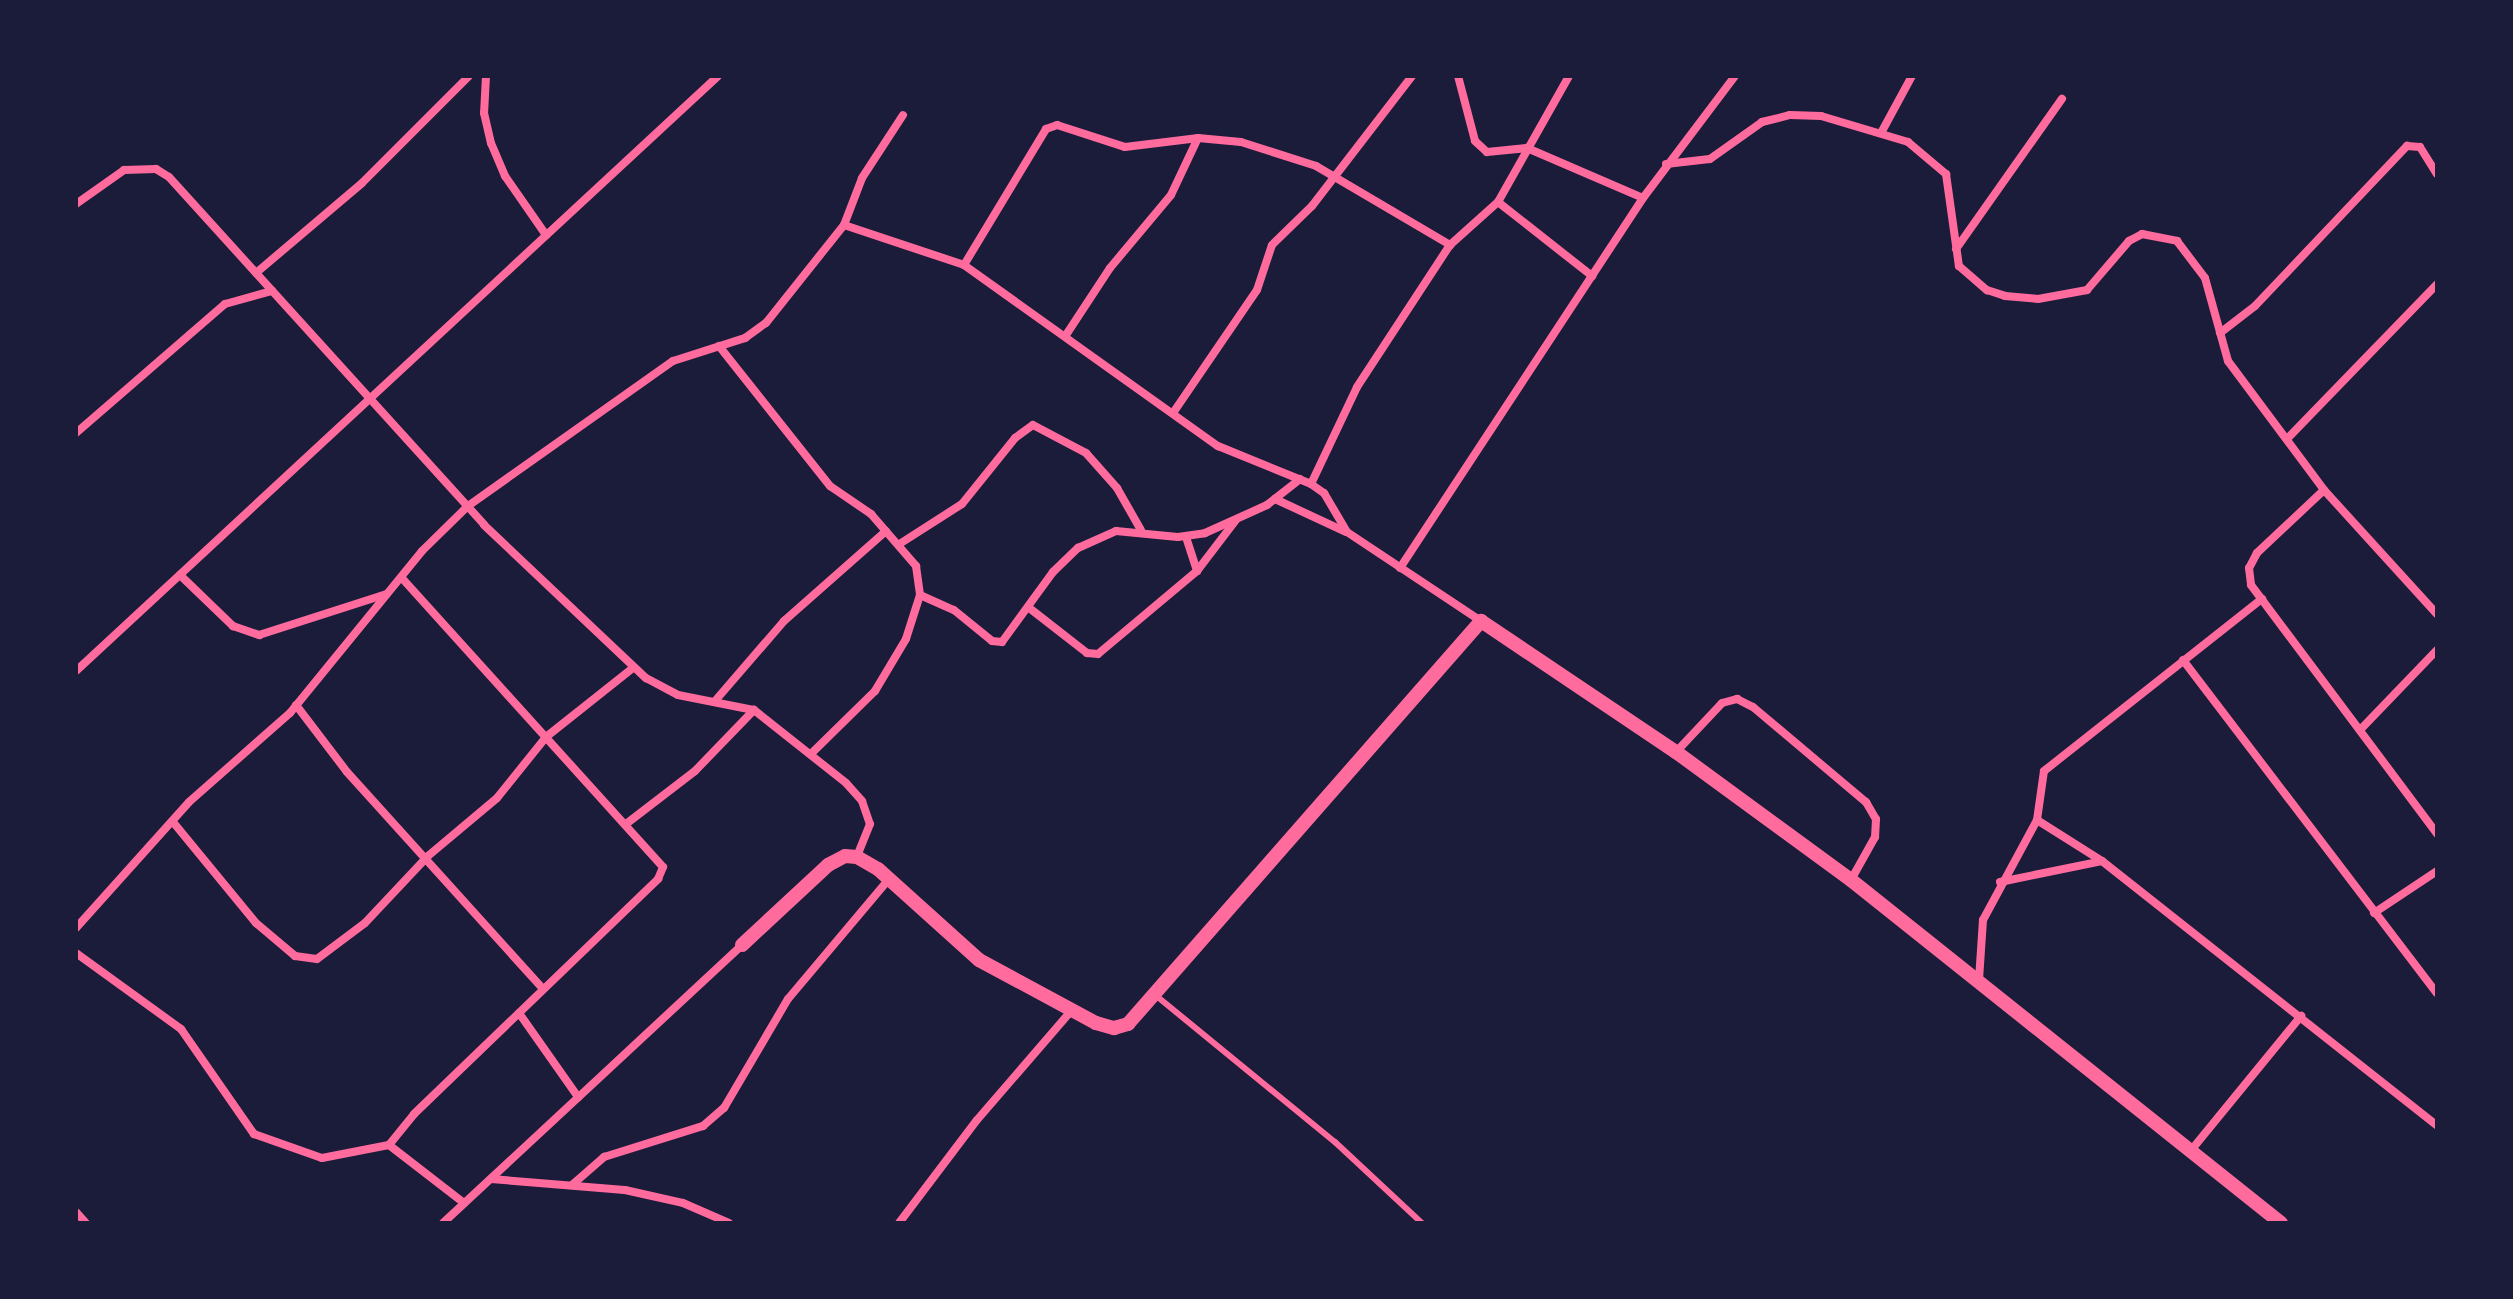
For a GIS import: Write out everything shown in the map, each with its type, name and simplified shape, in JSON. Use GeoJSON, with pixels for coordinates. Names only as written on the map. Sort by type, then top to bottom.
{"type":"FeatureCollection","features":[{"type":"Feature","properties":{"kind":"street"},"geometry":{"type":"LineString","coordinates":[[256,273],[362,183],[469,76]]}},
{"type":"Feature","properties":{"kind":"street"},"geometry":{"type":"LineString","coordinates":[[486,76],[484,113],[491,143],[505,176],[546,235]]}},
{"type":"Feature","properties":{"kind":"street"},"geometry":{"type":"LineString","coordinates":[[76,671],[372,401],[718,76]]}},
{"type":"Feature","properties":{"kind":"street"},"geometry":{"type":"LineString","coordinates":[[1173,413],[1257,290],[1272,245],[1334,177],[1412,76]]}},
{"type":"Feature","properties":{"kind":"street"},"geometry":{"type":"LineString","coordinates":[[1458,76],[1475,141],[1487,152],[1527,148],[1643,198]]}},
{"type":"Feature","properties":{"kind":"street"},"geometry":{"type":"LineString","coordinates":[[1311,484],[1357,387],[1450,245],[1498,202],[1569,76]]}},
{"type":"Feature","properties":{"kind":"street"},"geometry":{"type":"LineString","coordinates":[[1400,568],[1666,164],[1735,76]]}},
{"type":"Feature","properties":{"kind":"street"},"geometry":{"type":"LineString","coordinates":[[1881,133],[1912,76]]}},
{"type":"Feature","properties":{"kind":"street"},"geometry":{"type":"LineString","coordinates":[[1955,250],[2062,99]]}},
{"type":"Feature","properties":{"kind":"street"},"geometry":{"type":"LineString","coordinates":[[76,928],[173,822],[296,705],[388,594],[468,506],[673,361],[745,338],[766,323],[844,225],[862,178],[903,115]]}},
{"type":"Feature","properties":{"kind":"street"},"geometry":{"type":"LineString","coordinates":[[1666,164],[1710,159],[1762,122],[1790,115],[1821,116],[1908,142],[1946,174],[1954,208],[1955,250],[1959,266],[1987,290],[2038,299],[2087,290],[2129,241],[2142,234],[2162,235],[2191,253],[2205,278],[2228,361],[2324,490],[2437,614]]}},
{"type":"Feature","properties":{"kind":"street"},"geometry":{"type":"LineString","coordinates":[[964,265],[1046,129],[1057,125],[1125,147],[1198,138],[1241,142],[1334,177],[1450,245]]}},
{"type":"Feature","properties":{"kind":"street"},"geometry":{"type":"LineString","coordinates":[[1066,335],[1110,268],[1171,195],[1198,138]]}},
{"type":"Feature","properties":{"kind":"street"},"geometry":{"type":"LineString","coordinates":[[2220,333],[2255,306],[2407,146],[2420,147],[2437,174]]}},
{"type":"Feature","properties":{"kind":"street"},"geometry":{"type":"LineString","coordinates":[[76,204],[124,170],[156,169],[256,273],[468,506],[634,667],[678,695],[754,710],[812,753],[862,801],[870,824],[857,857]]}},
{"type":"Feature","properties":{"kind":"street"},"geometry":{"type":"LineString","coordinates":[[1498,202],[1592,276]]}},
{"type":"Feature","properties":{"kind":"street"},"geometry":{"type":"LineString","coordinates":[[844,225],[964,265],[1218,446],[1300,479],[1324,493],[1347,532]]}},
{"type":"Feature","properties":{"kind":"street"},"geometry":{"type":"LineString","coordinates":[[2288,438],[2437,284]]}},
{"type":"Feature","properties":{"kind":"street"},"geometry":{"type":"LineString","coordinates":[[76,433],[225,304],[272,291]]}},
{"type":"Feature","properties":{"kind":"street"},"geometry":{"type":"LineString","coordinates":[[719,346],[830,486],[901,543],[916,566],[920,595],[906,639],[875,691],[812,753]]}},
{"type":"Feature","properties":{"kind":"street"},"geometry":{"type":"LineString","coordinates":[[901,543],[962,504],[1006,448],[1033,425],[1086,453],[1117,488],[1141,530]]}},
{"type":"Feature","properties":{"kind":"street"},"geometry":{"type":"LineString","coordinates":[[920,595],[954,610],[992,641],[1002,642],[1078,548],[1116,531],[1141,530],[1186,537],[1237,519],[1275,499],[1300,479]]}},
{"type":"Feature","properties":{"kind":"street"},"geometry":{"type":"LineString","coordinates":[[2324,490],[2257,553],[2249,568],[2251,585],[2437,834]]}},
{"type":"Feature","properties":{"kind":"street"},"geometry":{"type":"LineString","coordinates":[[1275,499],[1347,532],[1676,752],[1851,880],[2193,1148],[2281,1223]]}},
{"type":"Feature","properties":{"kind":"street"},"geometry":{"type":"LineString","coordinates":[[1028,607],[1087,653],[1098,654],[1197,571],[1237,519]]}},
{"type":"Feature","properties":{"kind":"street"},"geometry":{"type":"LineString","coordinates":[[715,701],[784,621],[886,531]]}},
{"type":"Feature","properties":{"kind":"street"},"geometry":{"type":"LineString","coordinates":[[1186,537],[1197,571]]}},
{"type":"Feature","properties":{"kind":"street"},"geometry":{"type":"LineString","coordinates":[[180,575],[233,626],[259,635],[388,594]]}},
{"type":"Feature","properties":{"kind":"street"},"geometry":{"type":"LineString","coordinates":[[76,953],[94,961],[181,1029],[254,1134],[322,1158],[389,1145],[543,989],[658,879],[659,859],[402,578]]}},
{"type":"Feature","properties":{"kind":"street"},"geometry":{"type":"LineString","coordinates":[[1979,980],[1983,920],[2000,882],[2037,820],[2044,771],[2262,599]]}},
{"type":"Feature","properties":{"kind":"street"},"geometry":{"type":"LineString","coordinates":[[443,1223],[828,865],[845,856],[857,857],[889,879],[979,960],[1072,1010],[1114,1028],[1128,1024],[1481,621]]}},
{"type":"Feature","properties":{"kind":"street"},"geometry":{"type":"LineString","coordinates":[[2360,730],[2437,650]]}},
{"type":"Feature","properties":{"kind":"street"},"geometry":{"type":"LineString","coordinates":[[2183,660],[2437,993]]}},
{"type":"Feature","properties":{"kind":"street"},"geometry":{"type":"LineString","coordinates":[[173,822],[256,923],[295,956],[317,959],[353,932],[428,856],[497,798],[546,737],[634,667]]}},
{"type":"Feature","properties":{"kind":"street"},"geometry":{"type":"LineString","coordinates":[[1676,752],[1722,703],[1737,699],[1753,707],[1866,802],[1876,819],[1875,837],[1851,880]]}},
{"type":"Feature","properties":{"kind":"street"},"geometry":{"type":"LineString","coordinates":[[296,705],[347,772],[428,856],[468,912],[543,989]]}},
{"type":"Feature","properties":{"kind":"street"},"geometry":{"type":"LineString","coordinates":[[626,824],[695,771],[754,710]]}},
{"type":"Feature","properties":{"kind":"street"},"geometry":{"type":"LineString","coordinates":[[2037,820],[2102,861],[2437,1126]]}},
{"type":"Feature","properties":{"kind":"street"},"geometry":{"type":"LineString","coordinates":[[2000,882],[2102,861]]}},
{"type":"Feature","properties":{"kind":"street"},"geometry":{"type":"LineString","coordinates":[[2374,913],[2437,871]]}},
{"type":"Feature","properties":{"kind":"street"},"geometry":{"type":"LineString","coordinates":[[572,1185],[604,1157],[703,1126],[724,1108],[788,999],[889,879]]}},
{"type":"Feature","properties":{"kind":"street"},"geometry":{"type":"LineString","coordinates":[[899,1223],[977,1120],[1072,1010]]}},
{"type":"Feature","properties":{"kind":"street"},"geometry":{"type":"LineString","coordinates":[[519,1013],[578,1097]]}},
{"type":"Feature","properties":{"kind":"street"},"geometry":{"type":"LineString","coordinates":[[2193,1148],[2301,1016]]}},
{"type":"Feature","properties":{"kind":"street"},"geometry":{"type":"LineString","coordinates":[[389,1145],[464,1203]]}},
{"type":"Feature","properties":{"kind":"street"},"geometry":{"type":"LineString","coordinates":[[491,1179],[645,1193],[729,1223]]}},
{"type":"Feature","properties":{"kind":"street"},"geometry":{"type":"LineString","coordinates":[[76,1212],[86,1223]]}},
{"type":"Feature","properties":{"kind":"lane"},"geometry":{"type":"LineString","coordinates":[[1154,994],[1335,1142],[1422,1223]]}}]}
